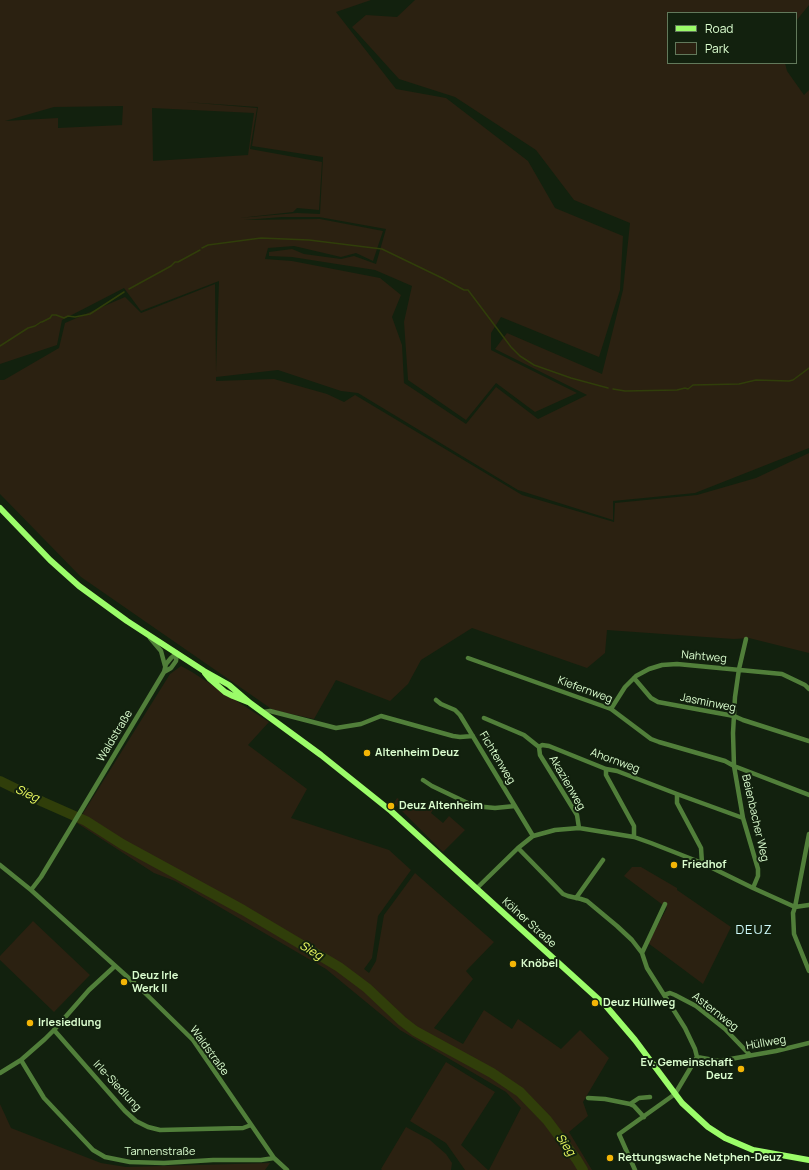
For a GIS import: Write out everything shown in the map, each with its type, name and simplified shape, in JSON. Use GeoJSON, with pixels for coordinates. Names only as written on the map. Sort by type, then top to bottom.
{"type":"FeatureCollection","features":[{"type":"Feature","properties":{"kind":"main road","name":"Kölner Straße"},"geometry":{"type":"LineString","coordinates":[[0,508],[79,586],[148,635],[204,671],[210,679],[225,692],[250,703],[263,712],[321,755],[376,799],[617,1018],[675,1094],[702,1122],[725,1138],[753,1150],[809,1160]]}},
{"type":"Feature","properties":{"kind":"street","name":"Waldstraße"},"geometry":{"type":"LineString","coordinates":[[31,890],[41,877],[75,822],[164,672],[165,666],[161,651],[148,635]]}},
{"type":"Feature","properties":{"kind":"street","name":"Beienbacher Weg"},"geometry":{"type":"LineString","coordinates":[[746,639],[739,669],[734,716],[734,766],[743,818],[758,869],[758,876],[753,888]]}},
{"type":"Feature","properties":{"kind":"street","name":"Waldstraße"},"geometry":{"type":"LineString","coordinates":[[164,672],[171,668],[176,661],[177,654]]}},
{"type":"Feature","properties":{"kind":"street"},"geometry":{"type":"LineString","coordinates":[[165,666],[170,658],[177,654]]}},
{"type":"Feature","properties":{"kind":"street","name":"Kiefernweg"},"geometry":{"type":"LineString","coordinates":[[468,658],[611,708],[651,739],[725,761],[734,766],[809,795]]}},
{"type":"Feature","properties":{"kind":"street","name":"Nahtweg"},"geometry":{"type":"LineString","coordinates":[[611,708],[625,687],[634,678],[662,665],[677,664],[782,674],[805,685],[809,690]]}},
{"type":"Feature","properties":{"kind":"street","name":"Jasminweg"},"geometry":{"type":"LineString","coordinates":[[634,678],[651,698],[658,702],[734,716],[809,741]]}},
{"type":"Feature","properties":{"kind":"street","name":"Fichtenweg"},"geometry":{"type":"LineString","coordinates":[[436,700],[441,704],[456,710],[460,715],[533,836]]}},
{"type":"Feature","properties":{"kind":"street"},"geometry":{"type":"LineString","coordinates":[[263,712],[270,711],[336,728],[362,724],[380,716],[453,736],[473,736]]}},
{"type":"Feature","properties":{"kind":"street"},"geometry":{"type":"LineString","coordinates":[[484,718],[524,735],[539,747]]}},
{"type":"Feature","properties":{"kind":"street","name":"Ahornweg"},"geometry":{"type":"LineString","coordinates":[[539,747],[542,745],[549,746],[606,769],[617,771],[743,818]]}},
{"type":"Feature","properties":{"kind":"street","name":"Akazienweg"},"geometry":{"type":"LineString","coordinates":[[539,747],[540,755],[577,816],[579,828]]}},
{"type":"Feature","properties":{"kind":"street"},"geometry":{"type":"LineString","coordinates":[[606,769],[606,775],[634,826],[634,837]]}},
{"type":"Feature","properties":{"kind":"street"},"geometry":{"type":"LineString","coordinates":[[423,780],[445,793],[474,806],[495,808],[515,806]]}},
{"type":"Feature","properties":{"kind":"street"},"geometry":{"type":"LineString","coordinates":[[677,794],[677,803],[701,848],[702,863]]}},
{"type":"Feature","properties":{"kind":"street"},"geometry":{"type":"LineString","coordinates":[[476,889],[518,848],[533,836],[555,830],[579,828],[634,837],[664,847],[702,863],[795,907],[809,905]]}},
{"type":"Feature","properties":{"kind":"street"},"geometry":{"type":"LineString","coordinates":[[809,834],[793,913],[794,934],[809,971]]}},
{"type":"Feature","properties":{"kind":"street"},"geometry":{"type":"LineString","coordinates":[[518,848],[563,894],[587,901],[632,940],[642,953],[647,968],[685,1028],[696,1049],[697,1057],[675,1094],[620,1134],[636,1170]]}},
{"type":"Feature","properties":{"kind":"street"},"geometry":{"type":"LineString","coordinates":[[576,898],[602,860]]}},
{"type":"Feature","properties":{"kind":"street","name":"Waldstraße"},"geometry":{"type":"LineString","coordinates":[[0,865],[31,890],[168,1014],[193,1040],[274,1158],[287,1170]]}},
{"type":"Feature","properties":{"kind":"street"},"geometry":{"type":"LineString","coordinates":[[642,953],[665,904]]}},
{"type":"Feature","properties":{"kind":"street"},"geometry":{"type":"LineString","coordinates":[[0,1073],[21,1060],[54,1030],[89,990],[115,966]]}},
{"type":"Feature","properties":{"kind":"street","name":"Asternweg"},"geometry":{"type":"LineString","coordinates":[[664,995],[670,993],[696,1006],[724,1028],[750,1055]]}},
{"type":"Feature","properties":{"kind":"street","name":"Irle-Siedlung"},"geometry":{"type":"LineString","coordinates":[[54,1030],[125,1111],[136,1121],[148,1127],[160,1130],[243,1128],[251,1125]]}},
{"type":"Feature","properties":{"kind":"street","name":"Hüllweg"},"geometry":{"type":"LineString","coordinates":[[697,1057],[719,1061],[809,1044]]}},
{"type":"Feature","properties":{"kind":"street","name":"Tannenstraße"},"geometry":{"type":"LineString","coordinates":[[21,1060],[44,1098],[89,1146],[105,1157],[130,1162],[164,1163],[213,1160],[261,1160],[274,1158]]}},
{"type":"Feature","properties":{"kind":"street"},"geometry":{"type":"LineString","coordinates":[[630,1104],[639,1098],[650,1097]]}},
{"type":"Feature","properties":{"kind":"street"},"geometry":{"type":"LineString","coordinates":[[588,1098],[605,1099],[630,1104],[634,1106],[644,1118]]}},
{"type":"Feature","properties":{"kind":"green space"},"geometry":{"type":"Polygon","coordinates":[[[0,0],[371,0],[336,12],[396,89],[446,98],[528,161],[555,208],[623,236],[620,290],[599,357],[501,317],[491,333],[491,350],[577,393],[535,412],[496,383],[466,420],[408,380],[404,322],[412,286],[375,270],[292,257],[269,256],[269,252],[292,249],[304,254],[341,259],[354,256],[376,264],[386,229],[319,217],[282,217],[244,220],[320,219],[383,231],[373,261],[356,253],[341,257],[294,246],[268,248],[265,259],[292,261],[380,278],[401,295],[392,317],[402,345],[404,383],[466,424],[496,387],[538,419],[587,395],[495,349],[507,333],[602,374],[623,290],[630,223],[574,200],[536,150],[455,97],[399,79],[352,27],[366,15],[397,17],[415,0],[809,0],[809,5],[797,20],[797,12],[667,12],[667,64],[785,64],[787,71],[804,95],[809,90],[809,448],[695,493],[613,501],[613,520],[518,490],[358,393],[341,391],[278,370],[216,377],[216,381],[274,379],[327,394],[344,402],[355,395],[522,495],[614,522],[615,503],[697,495],[756,478],[809,453],[809,653],[749,638],[734,639],[607,630],[605,653],[587,668],[472,628],[421,660],[408,684],[390,701],[336,680],[314,719],[273,710],[81,577],[0,494],[0,380],[4,380],[59,348],[65,323],[125,297],[141,313],[215,284],[216,372],[219,281],[141,311],[124,288],[62,320],[57,345],[0,364],[0,0]],[[185,102],[257,108],[250,149],[322,162],[319,210],[297,208],[293,212],[239,218],[297,213],[320,214],[323,157],[252,146],[258,107],[185,102]],[[123,106],[54,107],[5,121],[58,118],[58,128],[122,125],[123,106]],[[152,108],[153,161],[248,155],[254,113],[152,108]]]}},
{"type":"Feature","properties":{"kind":"green space"},"geometry":{"type":"Polygon","coordinates":[[[181,666],[269,722],[248,745],[307,789],[291,818],[389,850],[411,870],[378,916],[372,958],[364,969],[369,973],[376,961],[384,915],[415,873],[494,942],[466,971],[473,979],[434,1028],[463,1044],[484,1010],[512,1029],[518,1019],[561,1049],[580,1030],[609,1058],[583,1102],[588,1116],[569,1132],[592,1170],[489,1170],[521,1108],[506,1092],[400,1030],[326,969],[175,881],[154,873],[77,823],[170,674],[181,666]]]}},
{"type":"Feature","properties":{"kind":"green space"},"geometry":{"type":"Polygon","coordinates":[[[397,798],[407,804],[420,802],[434,808],[431,813],[443,823],[449,816],[465,830],[443,852],[394,803],[397,798]]]}},
{"type":"Feature","properties":{"kind":"green space"},"geometry":{"type":"Polygon","coordinates":[[[632,867],[641,867],[677,888],[677,890],[731,927],[703,984],[648,943],[667,908],[624,876],[632,867]]]}},
{"type":"Feature","properties":{"kind":"green space"},"geometry":{"type":"Polygon","coordinates":[[[33,921],[90,975],[54,1012],[0,960],[0,956],[33,921]]]}},
{"type":"Feature","properties":{"kind":"green space"},"geometry":{"type":"Polygon","coordinates":[[[446,1062],[495,1092],[461,1145],[488,1170],[465,1170],[446,1143],[410,1121],[446,1062]]]}},
{"type":"Feature","properties":{"kind":"green space"},"geometry":{"type":"Polygon","coordinates":[[[0,1104],[11,1128],[101,1163],[126,1167],[270,1163],[265,1170],[0,1170],[0,1104]]]}},
{"type":"Feature","properties":{"kind":"green space"},"geometry":{"type":"Polygon","coordinates":[[[406,1127],[430,1140],[446,1154],[452,1163],[451,1170],[382,1170],[381,1169],[406,1127]]]}},
{"type":"Feature","properties":{"kind":"waterway"},"geometry":{"type":"LineString","coordinates":[[202,248],[208,245],[261,238],[309,240],[382,249],[464,290],[468,290],[511,347],[520,356],[534,365],[571,378],[608,388]]}},
{"type":"Feature","properties":{"kind":"waterway"},"geometry":{"type":"LineString","coordinates":[[129,289],[171,266],[175,262],[178,262],[200,250]]}},
{"type":"Feature","properties":{"kind":"waterway"},"geometry":{"type":"LineString","coordinates":[[0,346],[28,328],[50,318],[52,315],[64,318],[68,316],[75,317],[90,314],[124,292]]}},
{"type":"Feature","properties":{"kind":"waterway"},"geometry":{"type":"LineString","coordinates":[[613,389],[625,391],[677,390],[685,388],[688,389],[693,385],[739,384],[756,380],[789,381],[793,380],[809,368]]}},
{"type":"Feature","properties":{"kind":"waterway","name":"Sieg"},"geometry":{"type":"LineString","coordinates":[[0,781],[86,821],[122,844],[243,910],[339,967],[367,988],[402,1021],[415,1031],[492,1073],[520,1092],[547,1120],[583,1170]]}},
{"type":"Feature","properties":{"kind":"place","name":"Altenheim Deuz"},"geometry":{"type":"Point","coordinates":[367,753]}},
{"type":"Feature","properties":{"kind":"place","name":"Deuz Altenheim"},"geometry":{"type":"Point","coordinates":[391,806]}},
{"type":"Feature","properties":{"kind":"place","name":"Friedhof"},"geometry":{"type":"Point","coordinates":[674,865]}},
{"type":"Feature","properties":{"kind":"place","name":"Knöbel"},"geometry":{"type":"Point","coordinates":[513,964]}},
{"type":"Feature","properties":{"kind":"place","name":"Deuz Irle Werk II"},"geometry":{"type":"Point","coordinates":[124,982]}},
{"type":"Feature","properties":{"kind":"place","name":"Deuz Hüllweg"},"geometry":{"type":"Point","coordinates":[595,1003]}},
{"type":"Feature","properties":{"kind":"place","name":"Irlesiedlung"},"geometry":{"type":"Point","coordinates":[30,1023]}},
{"type":"Feature","properties":{"kind":"place","name":"Ev. Gemeinschaft Deuz"},"geometry":{"type":"Point","coordinates":[741,1069]}},
{"type":"Feature","properties":{"kind":"place","name":"Rettungswache Netphen-Deuz"},"geometry":{"type":"Point","coordinates":[610,1158]}},
{"type":"Feature","properties":{"kind":"district","name":"DEUZ"},"geometry":{"type":"Point","coordinates":[754,930]}}]}
